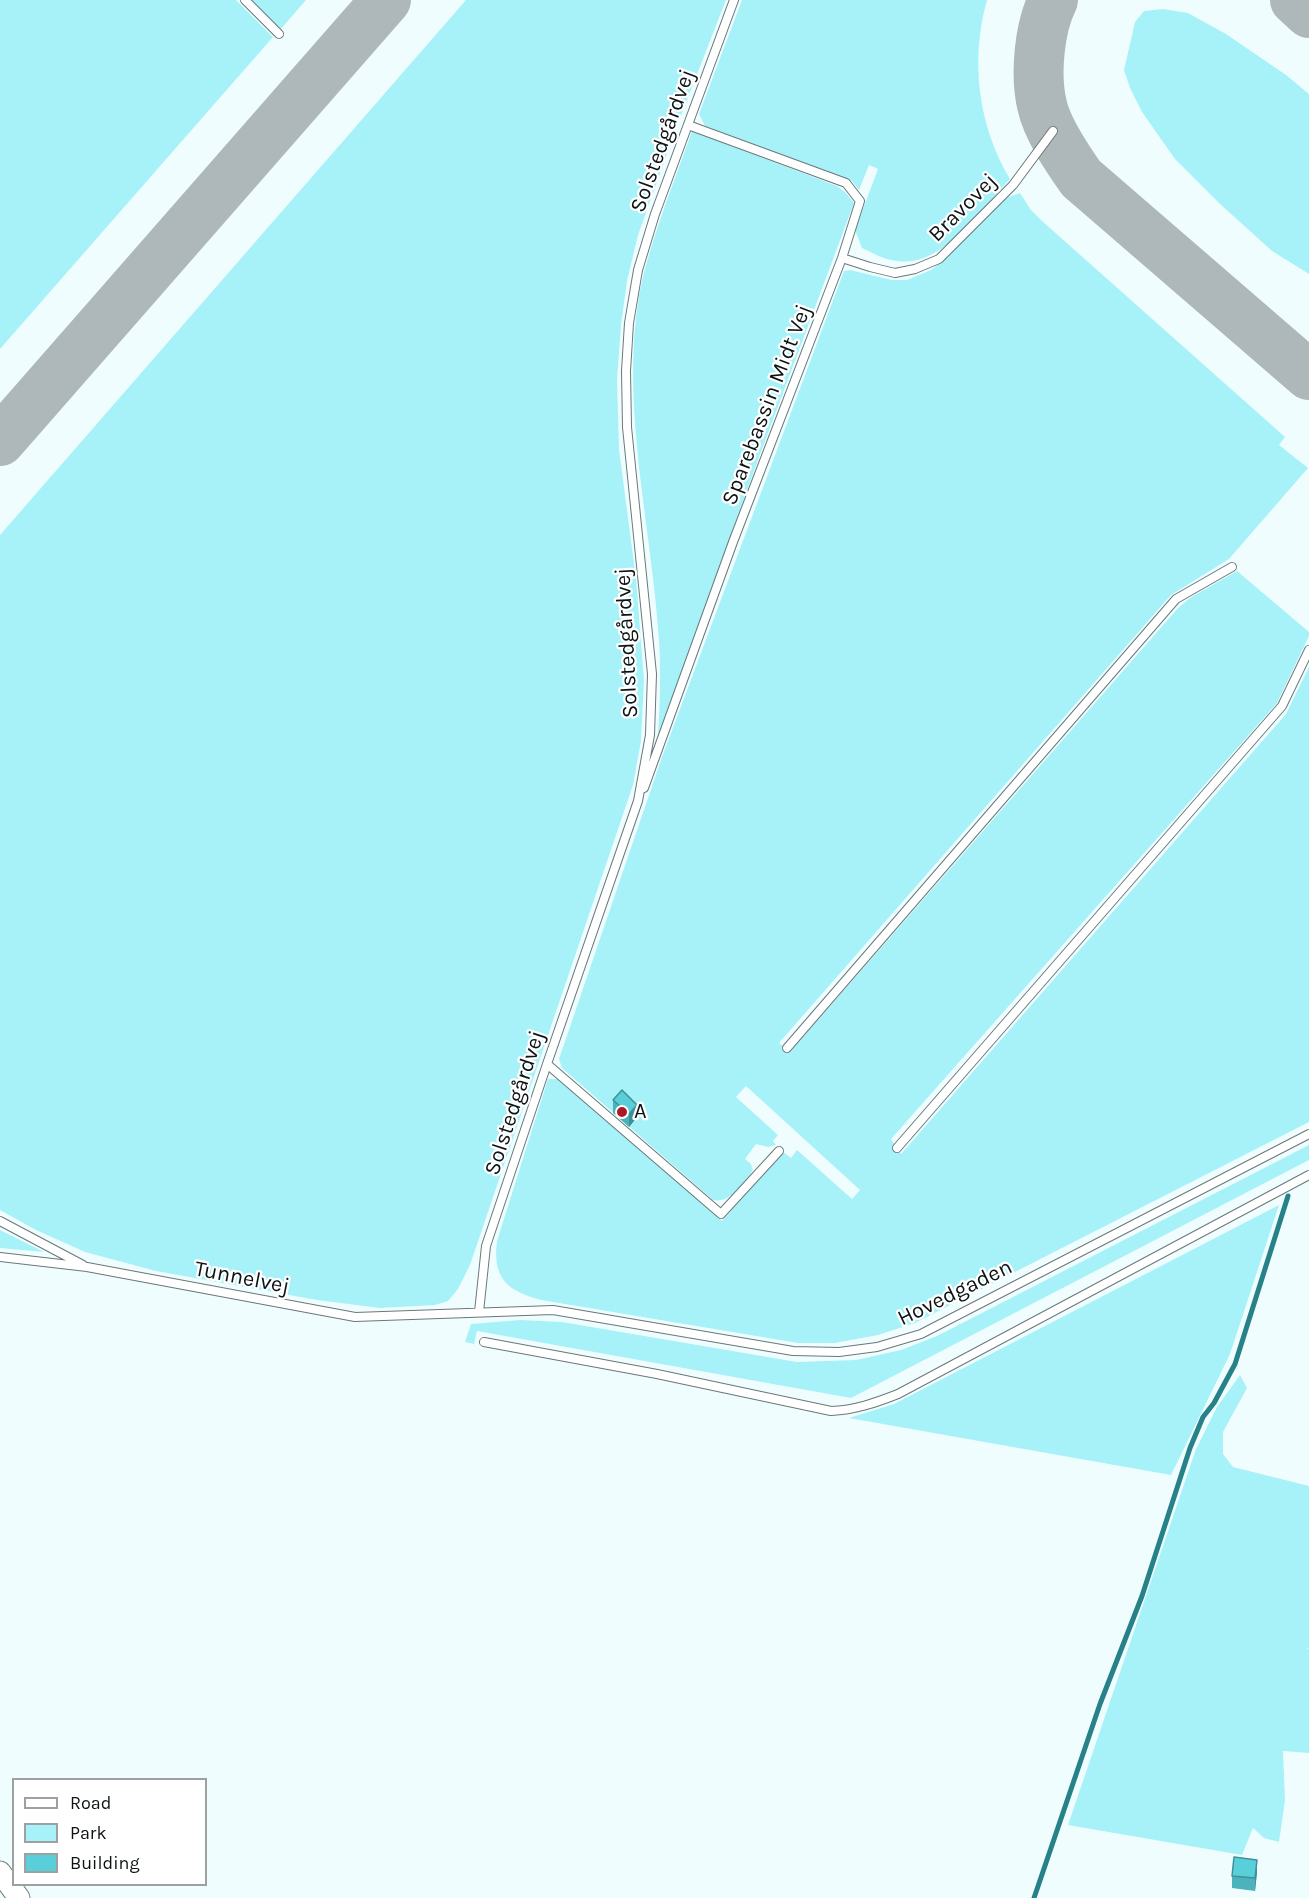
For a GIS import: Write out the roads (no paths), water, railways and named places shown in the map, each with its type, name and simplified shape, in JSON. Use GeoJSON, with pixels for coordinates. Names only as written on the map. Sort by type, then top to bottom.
{"type":"FeatureCollection","features":[{"type":"Feature","properties":{"kind":"main road"},"geometry":{"type":"LineString","coordinates":[[0,1872],[19,1898]]}},
{"type":"Feature","properties":{"kind":"lane"},"geometry":{"type":"LineString","coordinates":[[245,0],[279,33]]}},
{"type":"Feature","properties":{"kind":"lane","name":"Solstedgårdvej"},"geometry":{"type":"LineString","coordinates":[[479,1312],[486,1246],[638,801],[650,735],[652,674],[627,427],[626,343],[638,270],[655,214],[734,0]]}},
{"type":"Feature","properties":{"kind":"lane","name":"Sparebassin Midt Vej"},"geometry":{"type":"LineString","coordinates":[[638,801],[655,761],[733,542],[842,258],[860,201],[846,183],[688,125]]}},
{"type":"Feature","properties":{"kind":"lane","name":"Bravovej"},"geometry":{"type":"LineString","coordinates":[[842,258],[895,273],[915,269],[939,258],[1013,185],[1053,131]]}},
{"type":"Feature","properties":{"kind":"lane"},"geometry":{"type":"LineString","coordinates":[[787,1048],[1176,599],[1232,567]]}},
{"type":"Feature","properties":{"kind":"lane"},"geometry":{"type":"LineString","coordinates":[[897,1148],[1282,706],[1309,650]]}},
{"type":"Feature","properties":{"kind":"lane"},"geometry":{"type":"LineString","coordinates":[[547,1064],[721,1214],[779,1151]]}},
{"type":"Feature","properties":{"kind":"lane","name":"Hovedgaden"},"geometry":{"type":"LineString","coordinates":[[479,1312],[553,1310],[793,1351],[838,1352],[877,1347],[921,1334],[1309,1134]]}},
{"type":"Feature","properties":{"kind":"lane"},"geometry":{"type":"LineString","coordinates":[[484,1342],[657,1374],[831,1411],[848,1411],[870,1406],[898,1394],[1309,1175]]}},
{"type":"Feature","properties":{"kind":"lane"},"geometry":{"type":"LineString","coordinates":[[0,1221],[87,1267]]}},
{"type":"Feature","properties":{"kind":"lane","name":"Tunnelvej"},"geometry":{"type":"LineString","coordinates":[[0,1257],[87,1267],[355,1317],[479,1312]]}},
{"type":"Feature","properties":{"kind":"waterway"},"geometry":{"type":"LineString","coordinates":[[1034,1898],[1100,1704],[1142,1596],[1190,1448],[1203,1417],[1214,1403],[1235,1364],[1288,1196]]}},
{"type":"Feature","properties":{"kind":"place","name":"A"},"geometry":{"type":"Point","coordinates":[622,1112]}}]}
